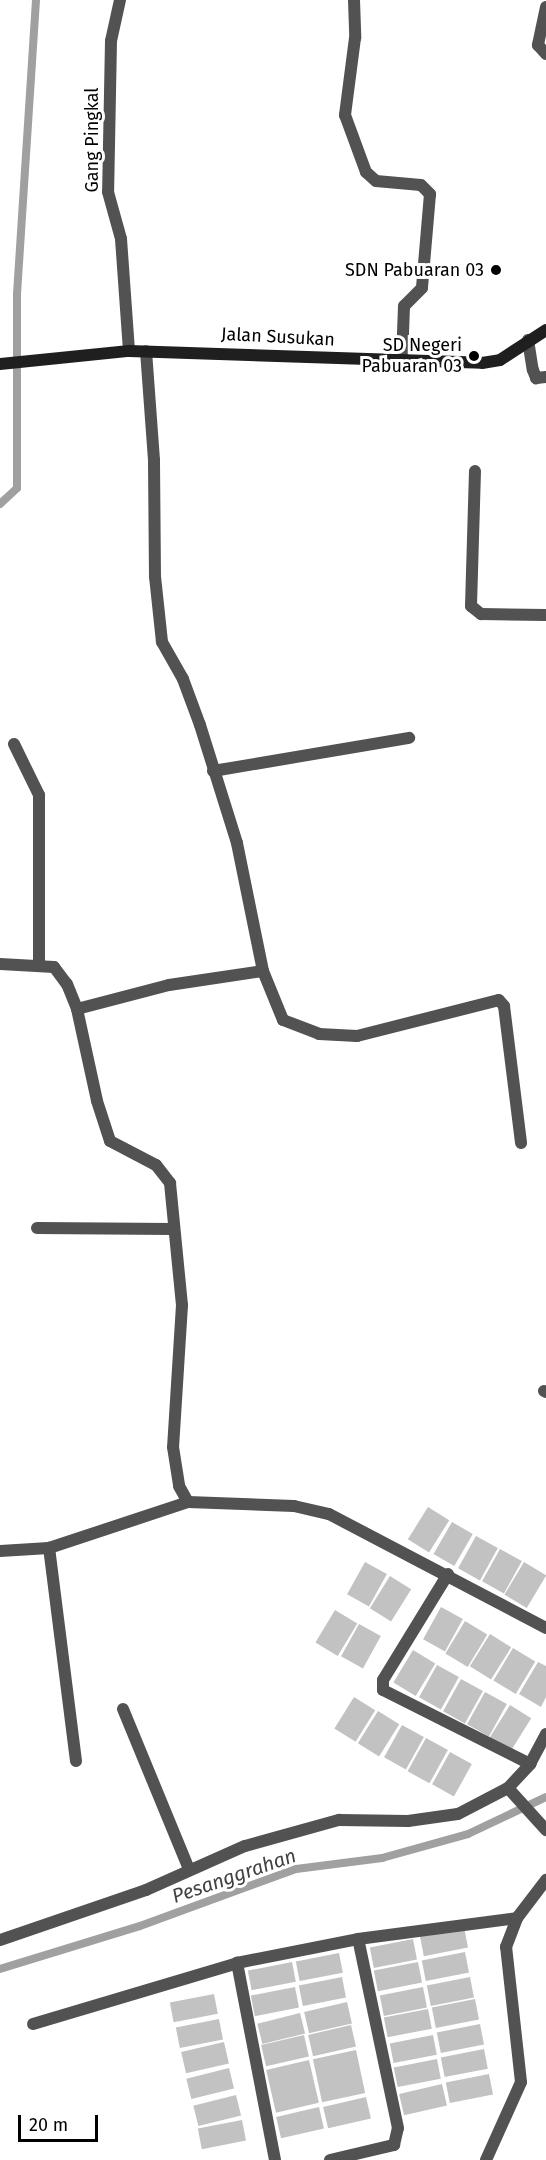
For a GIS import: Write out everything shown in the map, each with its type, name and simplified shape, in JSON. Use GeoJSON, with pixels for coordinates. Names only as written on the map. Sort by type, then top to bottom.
{"type":"FeatureCollection","features":[{"type":"Feature","properties":{"kind":"street","name":"Gang Pingkal"},"geometry":{"type":"LineString","coordinates":[[120,0],[111,41],[108,192],[121,239],[129,351]]}},
{"type":"Feature","properties":{"kind":"street"},"geometry":{"type":"LineString","coordinates":[[354,0],[355,38],[345,114],[366,172],[376,181],[421,185],[430,194],[422,288],[404,306],[402,361]]}},
{"type":"Feature","properties":{"kind":"street"},"geometry":{"type":"LineString","coordinates":[[546,7],[538,45],[546,54]]}},
{"type":"Feature","properties":{"kind":"street","name":"Jalan Susukan"},"geometry":{"type":"LineString","coordinates":[[0,364],[57,356],[129,351],[482,363],[500,360],[546,330]]}},
{"type":"Feature","properties":{"kind":"street"},"geometry":{"type":"LineString","coordinates":[[528,340],[532,370],[536,378],[546,377]]}},
{"type":"Feature","properties":{"kind":"street"},"geometry":{"type":"LineString","coordinates":[[146,351],[162,642],[183,679],[237,843],[263,971],[284,1020],[319,1034],[357,1036],[499,1000],[504,1006],[522,1143]]}},
{"type":"Feature","properties":{"kind":"street"},"geometry":{"type":"LineString","coordinates":[[475,471],[471,606],[481,614],[546,615]]}},
{"type":"Feature","properties":{"kind":"street"},"geometry":{"type":"LineString","coordinates":[[213,771],[410,738]]}},
{"type":"Feature","properties":{"kind":"street"},"geometry":{"type":"LineString","coordinates":[[15,744],[39,795],[39,964]]}},
{"type":"Feature","properties":{"kind":"street"},"geometry":{"type":"LineString","coordinates":[[0,964],[39,964],[54,967],[67,984],[77,1009],[110,1141],[156,1165],[170,1183],[182,1305],[173,1448],[179,1486],[188,1502]]}},
{"type":"Feature","properties":{"kind":"street"},"geometry":{"type":"LineString","coordinates":[[77,1009],[169,985],[263,971]]}},
{"type":"Feature","properties":{"kind":"street"},"geometry":{"type":"LineString","coordinates":[[37,1228],[173,1229]]}},
{"type":"Feature","properties":{"kind":"street"},"geometry":{"type":"LineString","coordinates":[[0,1551],[49,1548],[188,1502],[284,1505],[329,1514],[448,1574],[546,1629]]}},
{"type":"Feature","properties":{"kind":"street"},"geometry":{"type":"LineString","coordinates":[[49,1548],[76,1761]]}},
{"type":"Feature","properties":{"kind":"street"},"geometry":{"type":"LineString","coordinates":[[448,1574],[383,1680],[383,1690],[530,1764]]}},
{"type":"Feature","properties":{"kind":"street"},"geometry":{"type":"LineString","coordinates":[[123,1709],[189,1869]]}},
{"type":"Feature","properties":{"kind":"street"},"geometry":{"type":"LineString","coordinates":[[0,1940],[146,1890],[245,1846],[339,1820],[366,1817],[408,1821],[458,1814],[508,1788],[530,1764],[546,1734]]}},
{"type":"Feature","properties":{"kind":"street"},"geometry":{"type":"LineString","coordinates":[[508,1788],[546,1830]]}},
{"type":"Feature","properties":{"kind":"street"},"geometry":{"type":"LineString","coordinates":[[486,2160],[521,2082],[506,1947],[517,1918],[546,1880]]}},
{"type":"Feature","properties":{"kind":"street"},"geometry":{"type":"LineString","coordinates":[[33,2024],[237,1963],[358,1939],[517,1918]]}},
{"type":"Feature","properties":{"kind":"street"},"geometry":{"type":"LineString","coordinates":[[330,2160],[394,2145],[398,2128],[358,1939]]}},
{"type":"Feature","properties":{"kind":"street"},"geometry":{"type":"LineString","coordinates":[[237,1963],[275,2160]]}},
{"type":"Feature","properties":{"kind":"building"},"geometry":{"type":"Polygon","coordinates":[[[428,1507],[449,1520],[429,1552],[408,1539],[428,1507]]]}},
{"type":"Feature","properties":{"kind":"building"},"geometry":{"type":"Polygon","coordinates":[[[452,1522],[473,1534],[454,1566],[434,1554],[452,1522]]]}},
{"type":"Feature","properties":{"kind":"building"},"geometry":{"type":"Polygon","coordinates":[[[476,1536],[498,1548],[480,1580],[458,1568],[476,1536]]]}},
{"type":"Feature","properties":{"kind":"building"},"geometry":{"type":"Polygon","coordinates":[[[500,1549],[522,1561],[504,1593],[482,1581],[500,1549]]]}},
{"type":"Feature","properties":{"kind":"building"},"geometry":{"type":"Polygon","coordinates":[[[365,1562],[387,1574],[369,1606],[347,1594],[365,1562]]]}},
{"type":"Feature","properties":{"kind":"building"},"geometry":{"type":"Polygon","coordinates":[[[524,1562],[546,1575],[527,1608],[504,1595],[524,1562]]]}},
{"type":"Feature","properties":{"kind":"building"},"geometry":{"type":"Polygon","coordinates":[[[390,1576],[411,1589],[391,1621],[370,1608],[390,1576]]]}},
{"type":"Feature","properties":{"kind":"building"},"geometry":{"type":"Polygon","coordinates":[[[441,1607],[463,1619],[445,1651],[423,1639],[441,1607]]]}},
{"type":"Feature","properties":{"kind":"building"},"geometry":{"type":"Polygon","coordinates":[[[335,1610],[357,1623],[338,1656],[315,1643],[335,1610]]]}},
{"type":"Feature","properties":{"kind":"building"},"geometry":{"type":"Polygon","coordinates":[[[465,1621],[487,1634],[468,1667],[445,1654],[465,1621]]]}},
{"type":"Feature","properties":{"kind":"building"},"geometry":{"type":"Polygon","coordinates":[[[359,1624],[381,1636],[363,1668],[341,1656],[359,1624]]]}},
{"type":"Feature","properties":{"kind":"building"},"geometry":{"type":"Polygon","coordinates":[[[490,1634],[511,1647],[491,1679],[470,1666],[490,1634]]]}},
{"type":"Feature","properties":{"kind":"building"},"geometry":{"type":"Polygon","coordinates":[[[513,1648],[535,1661],[516,1694],[493,1681],[513,1648]]]}},
{"type":"Feature","properties":{"kind":"building"},"geometry":{"type":"Polygon","coordinates":[[[413,1650],[435,1663],[416,1696],[393,1683],[413,1650]]]}},
{"type":"Feature","properties":{"kind":"building"},"geometry":{"type":"Polygon","coordinates":[[[538,1662],[546,1666],[546,1697],[541,1707],[519,1694],[538,1662]]]}},
{"type":"Feature","properties":{"kind":"building"},"geometry":{"type":"Polygon","coordinates":[[[437,1665],[459,1677],[441,1709],[419,1697],[437,1665]]]}},
{"type":"Feature","properties":{"kind":"building"},"geometry":{"type":"Polygon","coordinates":[[[461,1679],[483,1691],[465,1723],[443,1711],[461,1679]]]}},
{"type":"Feature","properties":{"kind":"building"},"geometry":{"type":"Polygon","coordinates":[[[485,1692],[507,1704],[489,1736],[467,1724],[485,1692]]]}},
{"type":"Feature","properties":{"kind":"building"},"geometry":{"type":"Polygon","coordinates":[[[354,1697],[375,1710],[356,1742],[334,1728],[354,1697]]]}},
{"type":"Feature","properties":{"kind":"building"},"geometry":{"type":"Polygon","coordinates":[[[510,1705],[531,1718],[511,1750],[490,1737],[510,1705]]]}},
{"type":"Feature","properties":{"kind":"building"},"geometry":{"type":"Polygon","coordinates":[[[378,1711],[399,1724],[379,1756],[358,1743],[378,1711]]]}},
{"type":"Feature","properties":{"kind":"building"},"geometry":{"type":"Polygon","coordinates":[[[402,1725],[424,1737],[406,1769],[384,1757],[402,1725]]]}},
{"type":"Feature","properties":{"kind":"building"},"geometry":{"type":"Polygon","coordinates":[[[426,1738],[448,1750],[429,1783],[408,1771],[426,1738]]]}},
{"type":"Feature","properties":{"kind":"building"},"geometry":{"type":"Polygon","coordinates":[[[450,1752],[472,1764],[454,1796],[432,1784],[450,1752]]]}},
{"type":"Feature","properties":{"kind":"building"},"geometry":{"type":"Polygon","coordinates":[[[464,1927],[468,1948],[424,1956],[420,1936],[464,1927]]]}},
{"type":"Feature","properties":{"kind":"building"},"geometry":{"type":"Polygon","coordinates":[[[413,1939],[417,1960],[374,1968],[370,1947],[413,1939]]]}},
{"type":"Feature","properties":{"kind":"building"},"geometry":{"type":"Polygon","coordinates":[[[465,1952],[469,1973],[426,1981],[422,1960],[465,1952]]]}},
{"type":"Feature","properties":{"kind":"building"},"geometry":{"type":"Polygon","coordinates":[[[339,1953],[343,1973],[300,1981],[296,1961],[339,1953]]]}},
{"type":"Feature","properties":{"kind":"building"},"geometry":{"type":"Polygon","coordinates":[[[292,1962],[296,1982],[252,1990],[248,1971],[292,1962]]]}},
{"type":"Feature","properties":{"kind":"building"},"geometry":{"type":"Polygon","coordinates":[[[418,1962],[422,1983],[378,1991],[374,1971],[418,1962]]]}},
{"type":"Feature","properties":{"kind":"building"},"geometry":{"type":"Polygon","coordinates":[[[342,1977],[346,1998],[303,2006],[299,1985],[342,1977]]]}},
{"type":"Feature","properties":{"kind":"building"},"geometry":{"type":"Polygon","coordinates":[[[470,1977],[474,1998],[431,2006],[427,1985],[470,1977]]]}},
{"type":"Feature","properties":{"kind":"building"},"geometry":{"type":"Polygon","coordinates":[[[295,1987],[299,2008],[255,2016],[251,1996],[295,1987]]]}},
{"type":"Feature","properties":{"kind":"building"},"geometry":{"type":"Polygon","coordinates":[[[423,1987],[427,2008],[384,2016],[380,1995],[423,1987]]]}},
{"type":"Feature","properties":{"kind":"building"},"geometry":{"type":"Polygon","coordinates":[[[214,1994],[218,2014],[174,2022],[170,2003],[214,1994]]]}},
{"type":"Feature","properties":{"kind":"building"},"geometry":{"type":"Polygon","coordinates":[[[475,1999],[479,2020],[436,2028],[432,2007],[475,1999]]]}},
{"type":"Feature","properties":{"kind":"building"},"geometry":{"type":"Polygon","coordinates":[[[347,2002],[352,2023],[309,2033],[304,2012],[347,2002]]]}},
{"type":"Feature","properties":{"kind":"building"},"geometry":{"type":"Polygon","coordinates":[[[428,2009],[432,2029],[388,2037],[384,2018],[428,2009]]]}},
{"type":"Feature","properties":{"kind":"building"},"geometry":{"type":"Polygon","coordinates":[[[300,2013],[305,2033],[262,2044],[257,2024],[300,2013]]]}},
{"type":"Feature","properties":{"kind":"building"},"geometry":{"type":"Polygon","coordinates":[[[219,2019],[223,2040],[180,2048],[176,2027],[219,2019]]]}},
{"type":"Feature","properties":{"kind":"building"},"geometry":{"type":"Polygon","coordinates":[[[480,2024],[484,2045],[441,2053],[437,2032],[480,2024]]]}},
{"type":"Feature","properties":{"kind":"building"},"geometry":{"type":"Polygon","coordinates":[[[351,2025],[356,2046],[313,2056],[308,2035],[351,2025]]]}},
{"type":"Feature","properties":{"kind":"building"},"geometry":{"type":"Polygon","coordinates":[[[304,2035],[309,2056],[266,2066],[261,2045],[304,2035]]]}},
{"type":"Feature","properties":{"kind":"building"},"geometry":{"type":"Polygon","coordinates":[[[433,2035],[437,2055],[394,2063],[390,2043],[433,2035]]]}},
{"type":"Feature","properties":{"kind":"building"},"geometry":{"type":"Polygon","coordinates":[[[224,2042],[229,2063],[186,2073],[181,2052],[224,2042]]]}},
{"type":"Feature","properties":{"kind":"building"},"geometry":{"type":"Polygon","coordinates":[[[484,2049],[488,2069],[445,2077],[441,2057],[484,2049]]]}},
{"type":"Feature","properties":{"kind":"building"},"geometry":{"type":"Polygon","coordinates":[[[356,2050],[365,2093],[322,2102],[313,2059],[356,2050]]]}},
{"type":"Feature","properties":{"kind":"building"},"geometry":{"type":"Polygon","coordinates":[[[437,2059],[441,2079],[398,2087],[394,2067],[437,2059]]]}},
{"type":"Feature","properties":{"kind":"building"},"geometry":{"type":"Polygon","coordinates":[[[309,2060],[319,2103],[276,2113],[266,2070],[309,2060]]]}},
{"type":"Feature","properties":{"kind":"building"},"geometry":{"type":"Polygon","coordinates":[[[229,2068],[234,2088],[191,2099],[186,2079],[229,2068]]]}},
{"type":"Feature","properties":{"kind":"building"},"geometry":{"type":"Polygon","coordinates":[[[489,2074],[493,2095],[450,2103],[446,2082],[489,2074]]]}},
{"type":"Feature","properties":{"kind":"building"},"geometry":{"type":"Polygon","coordinates":[[[442,2084],[447,2105],[404,2115],[399,2094],[442,2084]]]}},
{"type":"Feature","properties":{"kind":"building"},"geometry":{"type":"Polygon","coordinates":[[[236,2095],[241,2115],[198,2126],[193,2106],[236,2095]]]}},
{"type":"Feature","properties":{"kind":"building"},"geometry":{"type":"Polygon","coordinates":[[[366,2097],[371,2118],[328,2128],[323,2107],[366,2097]]]}},
{"type":"Feature","properties":{"kind":"building"},"geometry":{"type":"Polygon","coordinates":[[[319,2107],[324,2128],[281,2138],[276,2117],[319,2107]]]}},
{"type":"Feature","properties":{"kind":"building"},"geometry":{"type":"Polygon","coordinates":[[[242,2120],[246,2141],[202,2149],[198,2129],[242,2120]]]}},
{"type":"Feature","properties":{"kind":"waterway"},"geometry":{"type":"LineString","coordinates":[[0,504],[17,488],[17,294],[36,0]]}},
{"type":"Feature","properties":{"kind":"waterway","name":"Pesanggrahan"},"geometry":{"type":"LineString","coordinates":[[0,1969],[140,1926],[296,1869],[382,1858],[468,1834],[546,1797]]}},
{"type":"Feature","properties":{"kind":"place","name":"SDN Pabuaran 03"},"geometry":{"type":"Point","coordinates":[496,270]}},
{"type":"Feature","properties":{"kind":"place","name":"SD Negeri Pabuaran 03"},"geometry":{"type":"Point","coordinates":[474,356]}}]}
